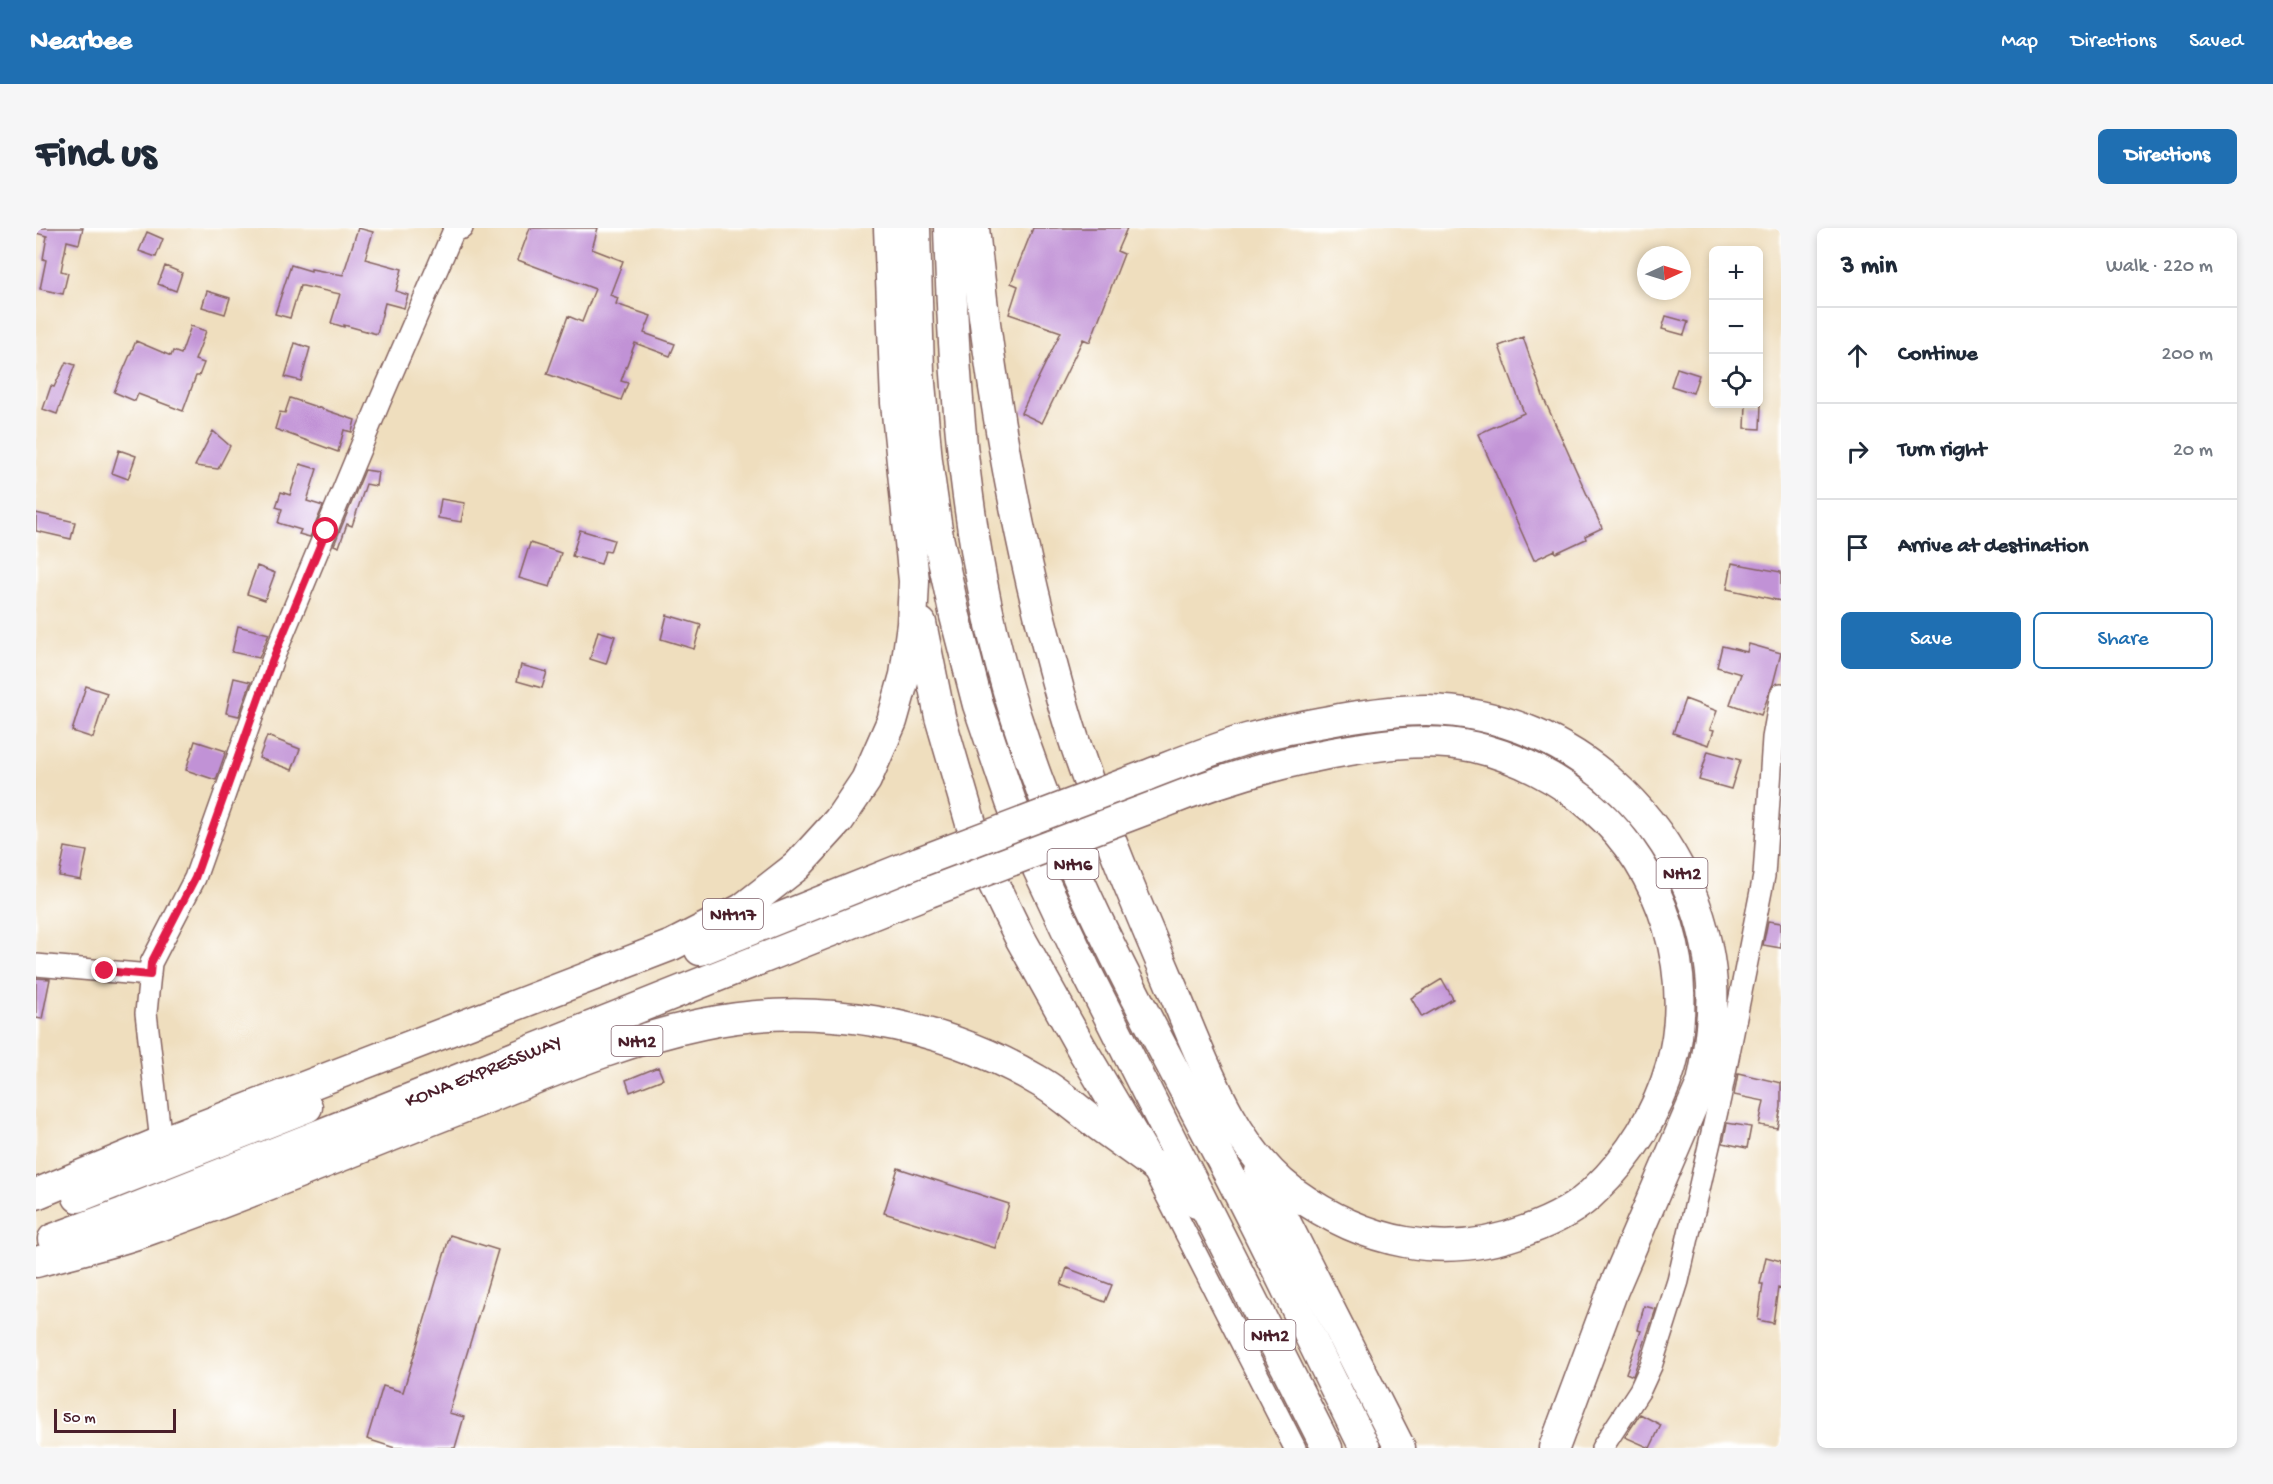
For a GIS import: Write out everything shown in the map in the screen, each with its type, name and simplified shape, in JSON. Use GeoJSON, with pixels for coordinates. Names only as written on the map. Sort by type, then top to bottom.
{"type":"FeatureCollection","features":[{"type":"Feature","properties":{"kind":"highway","name":"NH117"},"geometry":{"type":"LineString","coordinates":[[36,1194],[161,1142],[672,945],[742,909],[797,866],[839,820],[866,780],[892,721],[905,675],[912,624],[914,581],[896,403],[889,228]]}},
{"type":"Feature","properties":{"kind":"highway","name":"NH16"},"geometry":{"type":"LineString","coordinates":[[915,228],[920,372],[927,461],[938,537],[952,604],[978,705],[1011,802],[1038,869],[1091,980],[1213,1221]]}},
{"type":"Feature","properties":{"kind":"highway","name":"NH16"},"geometry":{"type":"LineString","coordinates":[[949,228],[952,341],[963,463],[981,585],[1015,715],[1044,794],[1102,930],[1232,1180],[1365,1448]]}},
{"type":"Feature","properties":{"kind":"highway"},"geometry":{"type":"LineString","coordinates":[[974,228],[982,313],[1009,480],[1027,566],[1075,745],[1122,869],[1203,1060],[1400,1448]]}},
{"type":"Feature","properties":{"kind":"highway"},"geometry":{"type":"LineString","coordinates":[[914,581],[928,665],[940,717],[981,858],[1019,936],[1082,1050],[1149,1162]]}},
{"type":"Feature","properties":{"kind":"highway","name":"KONA EXPRESSWAY"},"geometry":{"type":"LineString","coordinates":[[36,1213],[142,1174],[919,862],[1246,740],[1286,729],[1402,711],[1456,712],[1528,731],[1591,765],[1622,789],[1668,848],[1683,875],[1698,915],[1712,984],[1712,1010],[1702,1083],[1612,1290],[1554,1448]]}},
{"type":"Feature","properties":{"kind":"highway","name":"KONA EXPRESSWAY"},"geometry":{"type":"LineString","coordinates":[[36,1245],[134,1209],[929,892],[1237,776],[1318,755],[1400,743],[1438,742],[1473,747],[1507,757],[1542,772],[1575,793],[1599,813],[1638,860],[1664,914],[1677,964],[1678,1003],[1672,1063],[1661,1095],[1645,1126],[1622,1160],[1593,1193],[1569,1211],[1510,1237],[1482,1244],[1453,1247],[1423,1245],[1380,1236],[1333,1215],[1291,1190],[1268,1170],[1244,1140]]}},
{"type":"Feature","properties":{"kind":"highway","name":"NH12"},"geometry":{"type":"LineString","coordinates":[[36,1262],[148,1230],[604,1052],[675,1030],[740,1018],[808,1015],[858,1019],[894,1025],[960,1043],[995,1057],[1040,1081],[1149,1162],[1195,1201],[1213,1221],[1327,1448]]}},
{"type":"Feature","properties":{"kind":"street"},"geometry":{"type":"LineString","coordinates":[[161,1142],[146,1013],[151,963],[195,878],[272,661],[380,401],[454,230],[462,228]]}},
{"type":"Feature","properties":{"kind":"street"},"geometry":{"type":"LineString","coordinates":[[1602,1448],[1644,1382],[1678,1281],[1720,1098],[1764,876],[1773,738],[1781,694]]}},
{"type":"Feature","properties":{"kind":"street"},"geometry":{"type":"LineString","coordinates":[[36,965],[150,975]]}},
{"type":"Feature","properties":{"kind":"street"},"geometry":{"type":"LineString","coordinates":[[1149,1162],[1295,1448]]}},
{"type":"Feature","properties":{"kind":"building"},"geometry":{"type":"Polygon","coordinates":[[[36,228],[83,228],[79,244],[67,241],[61,271],[68,273],[63,294],[40,289],[46,260],[43,259],[47,236],[36,233],[36,228]]]}},
{"type":"Feature","properties":{"kind":"building"},"geometry":{"type":"Polygon","coordinates":[[[358,228],[373,232],[365,259],[402,269],[396,291],[408,295],[404,308],[385,303],[377,334],[331,323],[340,294],[300,286],[290,318],[275,314],[291,265],[311,271],[311,269],[343,275],[358,228]]]}},
{"type":"Feature","properties":{"kind":"building"},"geometry":{"type":"Polygon","coordinates":[[[530,228],[598,228],[592,249],[623,261],[610,295],[618,298],[616,304],[651,316],[644,333],[675,344],[670,356],[635,343],[621,381],[628,383],[621,400],[547,374],[568,316],[582,322],[595,289],[518,260],[530,228]]]}},
{"type":"Feature","properties":{"kind":"building"},"geometry":{"type":"Polygon","coordinates":[[[1033,228],[1127,228],[1117,251],[1124,254],[1090,342],[1083,339],[1042,423],[1021,413],[1061,332],[1009,314],[1018,286],[1011,283],[1033,228]]]}},
{"type":"Feature","properties":{"kind":"building"},"geometry":{"type":"Polygon","coordinates":[[[147,232],[163,239],[156,257],[139,251],[147,232]]]}},
{"type":"Feature","properties":{"kind":"building"},"geometry":{"type":"Polygon","coordinates":[[[165,266],[182,273],[176,291],[158,284],[165,266]]]}},
{"type":"Feature","properties":{"kind":"building"},"geometry":{"type":"Polygon","coordinates":[[[207,291],[230,298],[225,314],[202,307],[207,291]]]}},
{"type":"Feature","properties":{"kind":"building"},"geometry":{"type":"Polygon","coordinates":[[[1666,316],[1688,322],[1684,335],[1662,329],[1666,316]]]}},
{"type":"Feature","properties":{"kind":"building"},"geometry":{"type":"Polygon","coordinates":[[[191,326],[206,331],[195,360],[204,363],[199,376],[196,376],[183,411],[138,394],[135,401],[114,392],[136,341],[171,356],[173,351],[181,354],[191,326]]]}},
{"type":"Feature","properties":{"kind":"building"},"geometry":{"type":"Polygon","coordinates":[[[1523,337],[1544,399],[1602,528],[1585,536],[1586,539],[1534,560],[1478,434],[1524,413],[1499,346],[1523,337]]]}},
{"type":"Feature","properties":{"kind":"building"},"geometry":{"type":"Polygon","coordinates":[[[295,343],[310,348],[301,381],[285,377],[295,343]]]}},
{"type":"Feature","properties":{"kind":"building"},"geometry":{"type":"Polygon","coordinates":[[[66,362],[75,365],[57,414],[43,409],[51,386],[54,387],[66,362]]]}},
{"type":"Feature","properties":{"kind":"building"},"geometry":{"type":"Polygon","coordinates":[[[1677,368],[1699,375],[1693,393],[1671,386],[1677,368]]]}},
{"type":"Feature","properties":{"kind":"building"},"geometry":{"type":"Polygon","coordinates":[[[290,398],[355,420],[352,432],[344,430],[338,452],[275,429],[280,412],[285,413],[290,398]]]}},
{"type":"Feature","properties":{"kind":"building"},"geometry":{"type":"Polygon","coordinates":[[[1746,408],[1761,408],[1760,429],[1745,428],[1746,408]]]}},
{"type":"Feature","properties":{"kind":"building"},"geometry":{"type":"Polygon","coordinates":[[[213,431],[230,446],[218,469],[195,466],[213,431]]]}},
{"type":"Feature","properties":{"kind":"building"},"geometry":{"type":"Polygon","coordinates":[[[119,450],[136,456],[128,479],[112,473],[119,450]]]}},
{"type":"Feature","properties":{"kind":"building"},"geometry":{"type":"Polygon","coordinates":[[[300,464],[317,469],[307,501],[323,506],[310,537],[299,534],[301,530],[278,523],[282,509],[276,507],[281,492],[290,495],[300,464]]]}},
{"type":"Feature","properties":{"kind":"building"},"geometry":{"type":"Polygon","coordinates":[[[365,470],[378,472],[376,486],[366,484],[352,526],[347,524],[339,547],[334,545],[365,470]]]}},
{"type":"Feature","properties":{"kind":"building"},"geometry":{"type":"Polygon","coordinates":[[[441,499],[465,503],[461,522],[438,518],[441,499]]]}},
{"type":"Feature","properties":{"kind":"building"},"geometry":{"type":"Polygon","coordinates":[[[36,513],[75,522],[71,539],[36,531],[36,513]]]}},
{"type":"Feature","properties":{"kind":"building"},"geometry":{"type":"Polygon","coordinates":[[[580,530],[614,540],[610,552],[605,551],[601,564],[572,556],[580,530]]]}},
{"type":"Feature","properties":{"kind":"building"},"geometry":{"type":"Polygon","coordinates":[[[530,543],[561,553],[550,587],[519,578],[530,543]]]}},
{"type":"Feature","properties":{"kind":"building"},"geometry":{"type":"Polygon","coordinates":[[[1732,563],[1781,572],[1781,601],[1727,589],[1732,563]]]}},
{"type":"Feature","properties":{"kind":"building"},"geometry":{"type":"Polygon","coordinates":[[[257,566],[275,573],[265,600],[247,594],[257,566]]]}},
{"type":"Feature","properties":{"kind":"building"},"geometry":{"type":"Polygon","coordinates":[[[667,615],[701,625],[694,649],[661,639],[667,615]]]}},
{"type":"Feature","properties":{"kind":"building"},"geometry":{"type":"Polygon","coordinates":[[[238,626],[269,634],[259,658],[232,652],[238,626]]]}},
{"type":"Feature","properties":{"kind":"building"},"geometry":{"type":"Polygon","coordinates":[[[598,631],[615,636],[606,664],[590,659],[598,631]]]}},
{"type":"Feature","properties":{"kind":"building"},"geometry":{"type":"Polygon","coordinates":[[[1749,644],[1781,653],[1773,684],[1761,715],[1730,704],[1741,674],[1717,667],[1722,646],[1747,652],[1749,644]]]}},
{"type":"Feature","properties":{"kind":"building"},"geometry":{"type":"Polygon","coordinates":[[[521,665],[547,672],[542,688],[517,681],[521,665]]]}},
{"type":"Feature","properties":{"kind":"building"},"geometry":{"type":"Polygon","coordinates":[[[234,678],[251,682],[239,716],[226,713],[234,678]]]}},
{"type":"Feature","properties":{"kind":"building"},"geometry":{"type":"Polygon","coordinates":[[[86,686],[107,693],[93,738],[72,731],[86,686]]]}},
{"type":"Feature","properties":{"kind":"building"},"geometry":{"type":"Polygon","coordinates":[[[1685,699],[1717,711],[1710,729],[1714,730],[1709,745],[1673,733],[1685,699]]]}},
{"type":"Feature","properties":{"kind":"building"},"geometry":{"type":"Polygon","coordinates":[[[267,736],[300,749],[292,770],[259,758],[267,736]]]}},
{"type":"Feature","properties":{"kind":"building"},"geometry":{"type":"Polygon","coordinates":[[[195,741],[226,751],[216,780],[186,770],[195,741]]]}},
{"type":"Feature","properties":{"kind":"building"},"geometry":{"type":"Polygon","coordinates":[[[1708,751],[1740,760],[1731,789],[1699,780],[1708,751]]]}},
{"type":"Feature","properties":{"kind":"building"},"geometry":{"type":"Polygon","coordinates":[[[65,847],[87,851],[81,880],[59,876],[65,847]]]}},
{"type":"Feature","properties":{"kind":"building"},"geometry":{"type":"Polygon","coordinates":[[[1768,921],[1781,923],[1781,948],[1763,945],[1768,921]]]}},
{"type":"Feature","properties":{"kind":"building"},"geometry":{"type":"Polygon","coordinates":[[[36,978],[50,979],[42,1019],[36,1018],[36,978]]]}},
{"type":"Feature","properties":{"kind":"building"},"geometry":{"type":"Polygon","coordinates":[[[1442,979],[1453,999],[1422,1017],[1411,998],[1442,979]]]}},
{"type":"Feature","properties":{"kind":"building"},"geometry":{"type":"Polygon","coordinates":[[[658,1067],[663,1079],[630,1092],[626,1080],[658,1067]]]}},
{"type":"Feature","properties":{"kind":"building"},"geometry":{"type":"Polygon","coordinates":[[[1738,1073],[1781,1083],[1781,1107],[1777,1128],[1759,1125],[1764,1101],[1734,1095],[1738,1073]]]}},
{"type":"Feature","properties":{"kind":"building"},"geometry":{"type":"Polygon","coordinates":[[[1727,1123],[1751,1127],[1747,1148],[1723,1143],[1727,1123]]]}},
{"type":"Feature","properties":{"kind":"building"},"geometry":{"type":"Polygon","coordinates":[[[898,1168],[1009,1204],[995,1248],[884,1213],[898,1168]]]}},
{"type":"Feature","properties":{"kind":"building"},"geometry":{"type":"Polygon","coordinates":[[[450,1235],[498,1250],[449,1413],[464,1417],[455,1448],[395,1448],[367,1439],[383,1386],[403,1392],[450,1235]]]}},
{"type":"Feature","properties":{"kind":"building"},"geometry":{"type":"Polygon","coordinates":[[[1766,1257],[1781,1261],[1781,1289],[1778,1288],[1773,1323],[1758,1320],[1763,1284],[1760,1284],[1766,1257]]]}},
{"type":"Feature","properties":{"kind":"building"},"geometry":{"type":"Polygon","coordinates":[[[1067,1268],[1112,1285],[1105,1302],[1061,1285],[1067,1268]]]}},
{"type":"Feature","properties":{"kind":"building"},"geometry":{"type":"Polygon","coordinates":[[[1644,1306],[1656,1309],[1633,1376],[1626,1373],[1641,1331],[1638,1330],[1644,1306]]]}},
{"type":"Feature","properties":{"kind":"building"},"geometry":{"type":"Polygon","coordinates":[[[1640,1414],[1661,1425],[1650,1448],[1625,1437],[1640,1414]]]}},
{"type":"Feature","properties":{"kind":"route"},"geometry":{"type":"LineString","coordinates":[[105,971],[150,975],[151,963],[195,878],[272,661],[326,531]]}}]}
